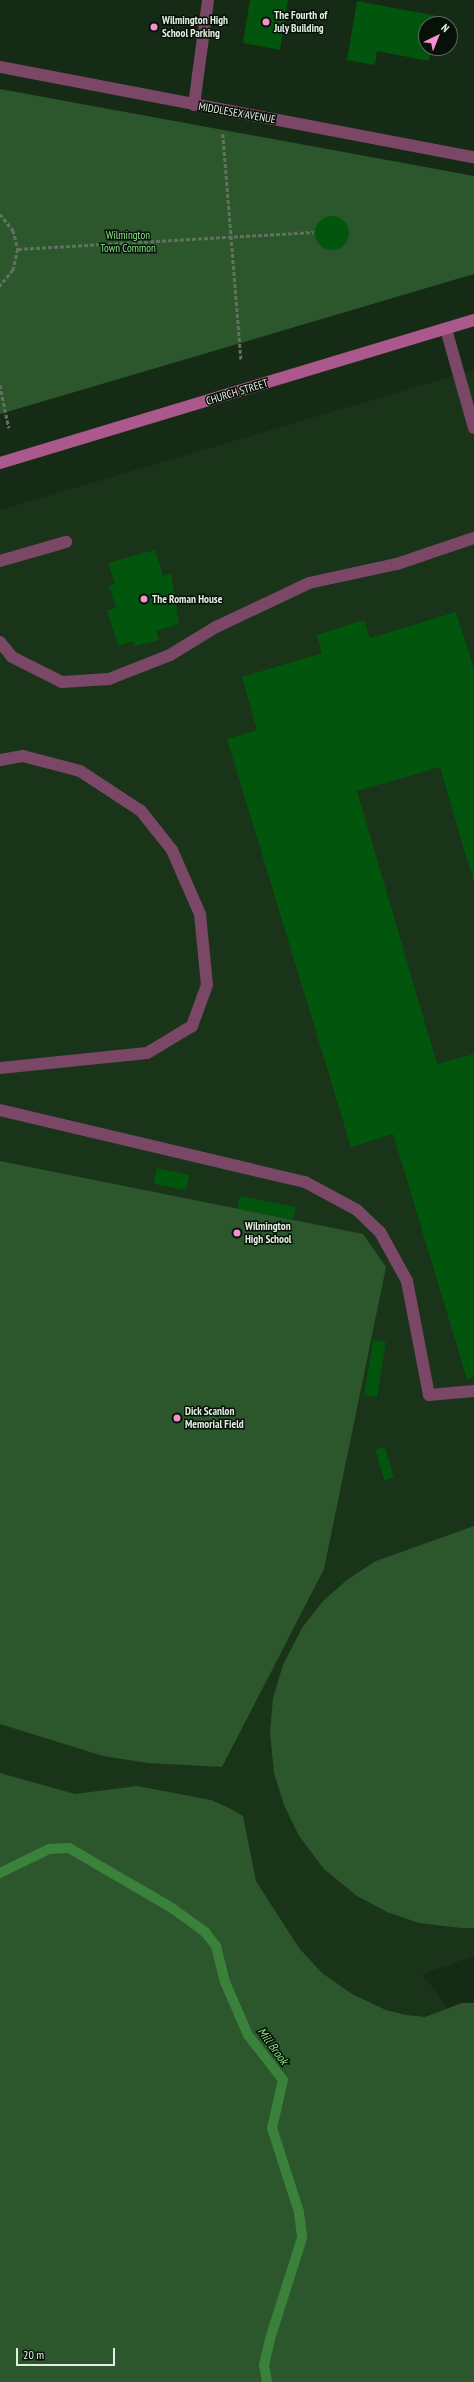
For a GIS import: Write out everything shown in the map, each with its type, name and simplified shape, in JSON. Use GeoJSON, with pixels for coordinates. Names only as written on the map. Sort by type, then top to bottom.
{"type":"FeatureCollection","features":[{"type":"Feature","properties":{"kind":"main road","name":"CHURCH STREET"},"geometry":{"type":"LineString","coordinates":[[0,463],[474,320]]}},
{"type":"Feature","properties":{"kind":"street"},"geometry":{"type":"LineString","coordinates":[[194,105],[208,0]]}},
{"type":"Feature","properties":{"kind":"street","name":"MIDDLESEX AVENUE"},"geometry":{"type":"LineString","coordinates":[[0,67],[474,157]]}},
{"type":"Feature","properties":{"kind":"street"},"geometry":{"type":"LineString","coordinates":[[446,329],[474,428]]}},
{"type":"Feature","properties":{"kind":"street"},"geometry":{"type":"LineString","coordinates":[[0,642],[12,657],[62,682],[109,678],[170,655],[216,627],[309,583],[397,564],[474,538]]}},
{"type":"Feature","properties":{"kind":"street"},"geometry":{"type":"LineString","coordinates":[[0,560],[66,542]]}},
{"type":"Feature","properties":{"kind":"street"},"geometry":{"type":"LineString","coordinates":[[0,760],[24,756],[80,771],[141,811],[172,850],[200,914],[207,985],[192,1026],[147,1053],[0,1068]]}},
{"type":"Feature","properties":{"kind":"street"},"geometry":{"type":"LineString","coordinates":[[0,1110],[304,1182],[357,1210],[380,1232],[407,1281],[429,1395],[474,1391]]}},
{"type":"Feature","properties":{"kind":"path"},"geometry":{"type":"LineString","coordinates":[[223,129],[241,359]]}},
{"type":"Feature","properties":{"kind":"path"},"geometry":{"type":"LineString","coordinates":[[0,214],[13,230],[18,249],[14,270],[0,286]]}},
{"type":"Feature","properties":{"kind":"path"},"geometry":{"type":"LineString","coordinates":[[18,249],[314,232]]}},
{"type":"Feature","properties":{"kind":"path"},"geometry":{"type":"LineString","coordinates":[[0,385],[8,428]]}},
{"type":"Feature","properties":{"kind":"shaded area","name":"Wilmington High School"},"geometry":{"type":"Polygon","coordinates":[[[474,370],[474,1956],[422,1974],[474,2042],[0,2382],[0,510],[474,370]]]}},
{"type":"Feature","properties":{"kind":"green space","name":"Wilmington Town Common"},"geometry":{"type":"Polygon","coordinates":[[[0,89],[474,176],[474,274],[0,414],[0,89]]]}},
{"type":"Feature","properties":{"kind":"green space","name":"Dick Scanlon Memorial Field"},"geometry":{"type":"Polygon","coordinates":[[[0,1161],[363,1234],[386,1267],[324,1569],[222,1767],[148,1763],[103,1756],[0,1724],[0,1161]]]}},
{"type":"Feature","properties":{"kind":"green space"},"geometry":{"type":"Polygon","coordinates":[[[474,1526],[474,1928],[461,1928],[419,1923],[387,1912],[357,1896],[324,1869],[299,1836],[284,1805],[274,1773],[270,1732],[273,1698],[283,1665],[302,1628],[323,1601],[348,1579],[376,1561],[474,1526]]]}},
{"type":"Feature","properties":{"kind":"green space"},"geometry":{"type":"Polygon","coordinates":[[[0,1773],[75,1794],[137,1786],[211,1800],[227,1807],[243,1816],[256,1881],[299,1948],[322,1973],[352,1994],[386,2010],[406,2015],[425,2017],[462,2003],[474,2003],[474,2382],[0,2382],[0,1773]]]}},
{"type":"Feature","properties":{"kind":"building","name":"The Fourth of July Building"},"geometry":{"type":"Polygon","coordinates":[[[250,0],[288,0],[280,50],[243,43],[250,0]]]}},
{"type":"Feature","properties":{"kind":"building"},"geometry":{"type":"Polygon","coordinates":[[[357,1],[437,16],[418,16],[418,56],[430,56],[429,61],[377,51],[375,65],[347,60],[357,1]]]}},
{"type":"Feature","properties":{"kind":"building"},"geometry":{"type":"Polygon","coordinates":[[[332,216],[338,217],[344,221],[348,227],[348,239],[344,245],[338,249],[332,250],[326,249],[320,245],[316,239],[315,233],[316,227],[320,221],[326,217],[332,216]]]}},
{"type":"Feature","properties":{"kind":"building","name":"The Roman House"},"geometry":{"type":"Polygon","coordinates":[[[155,550],[163,576],[171,573],[179,624],[156,631],[159,640],[135,646],[133,641],[118,646],[107,610],[116,608],[109,586],[115,584],[108,563],[155,550]]]}},
{"type":"Feature","properties":{"kind":"building"},"geometry":{"type":"Polygon","coordinates":[[[456,612],[474,669],[474,883],[440,767],[357,791],[437,1064],[474,1054],[474,1377],[467,1379],[393,1134],[351,1147],[227,739],[257,730],[242,677],[322,653],[317,635],[364,620],[370,638],[456,612]]]}},
{"type":"Feature","properties":{"kind":"building"},"geometry":{"type":"Polygon","coordinates":[[[157,1168],[189,1175],[186,1191],[154,1184],[157,1168]]]}},
{"type":"Feature","properties":{"kind":"building"},"geometry":{"type":"Polygon","coordinates":[[[240,1196],[296,1207],[293,1220],[238,1209],[240,1196]]]}},
{"type":"Feature","properties":{"kind":"building"},"geometry":{"type":"Polygon","coordinates":[[[373,1340],[386,1342],[377,1397],[364,1395],[373,1340]]]}},
{"type":"Feature","properties":{"kind":"building"},"geometry":{"type":"Polygon","coordinates":[[[385,1447],[394,1478],[384,1481],[375,1450],[385,1447]]]}},
{"type":"Feature","properties":{"kind":"waterway","name":"Mill Brook"},"geometry":{"type":"LineString","coordinates":[[0,1873],[49,1849],[69,1848],[172,1908],[205,1932],[216,1946],[225,1982],[248,2035],[283,2080],[272,2128],[299,2212],[302,2238],[270,2339],[264,2365],[267,2382]]}},
{"type":"Feature","properties":{"kind":"place","name":"The Fourth of July Building"},"geometry":{"type":"Point","coordinates":[266,22]}},
{"type":"Feature","properties":{"kind":"place","name":"Wilmington High School Parking"},"geometry":{"type":"Point","coordinates":[154,27]}},
{"type":"Feature","properties":{"kind":"place","name":"The Roman House"},"geometry":{"type":"Point","coordinates":[144,599]}},
{"type":"Feature","properties":{"kind":"place","name":"Wilmington High School"},"geometry":{"type":"Point","coordinates":[237,1233]}},
{"type":"Feature","properties":{"kind":"place","name":"Dick Scanlon Memorial Field"},"geometry":{"type":"Point","coordinates":[177,1418]}}]}
